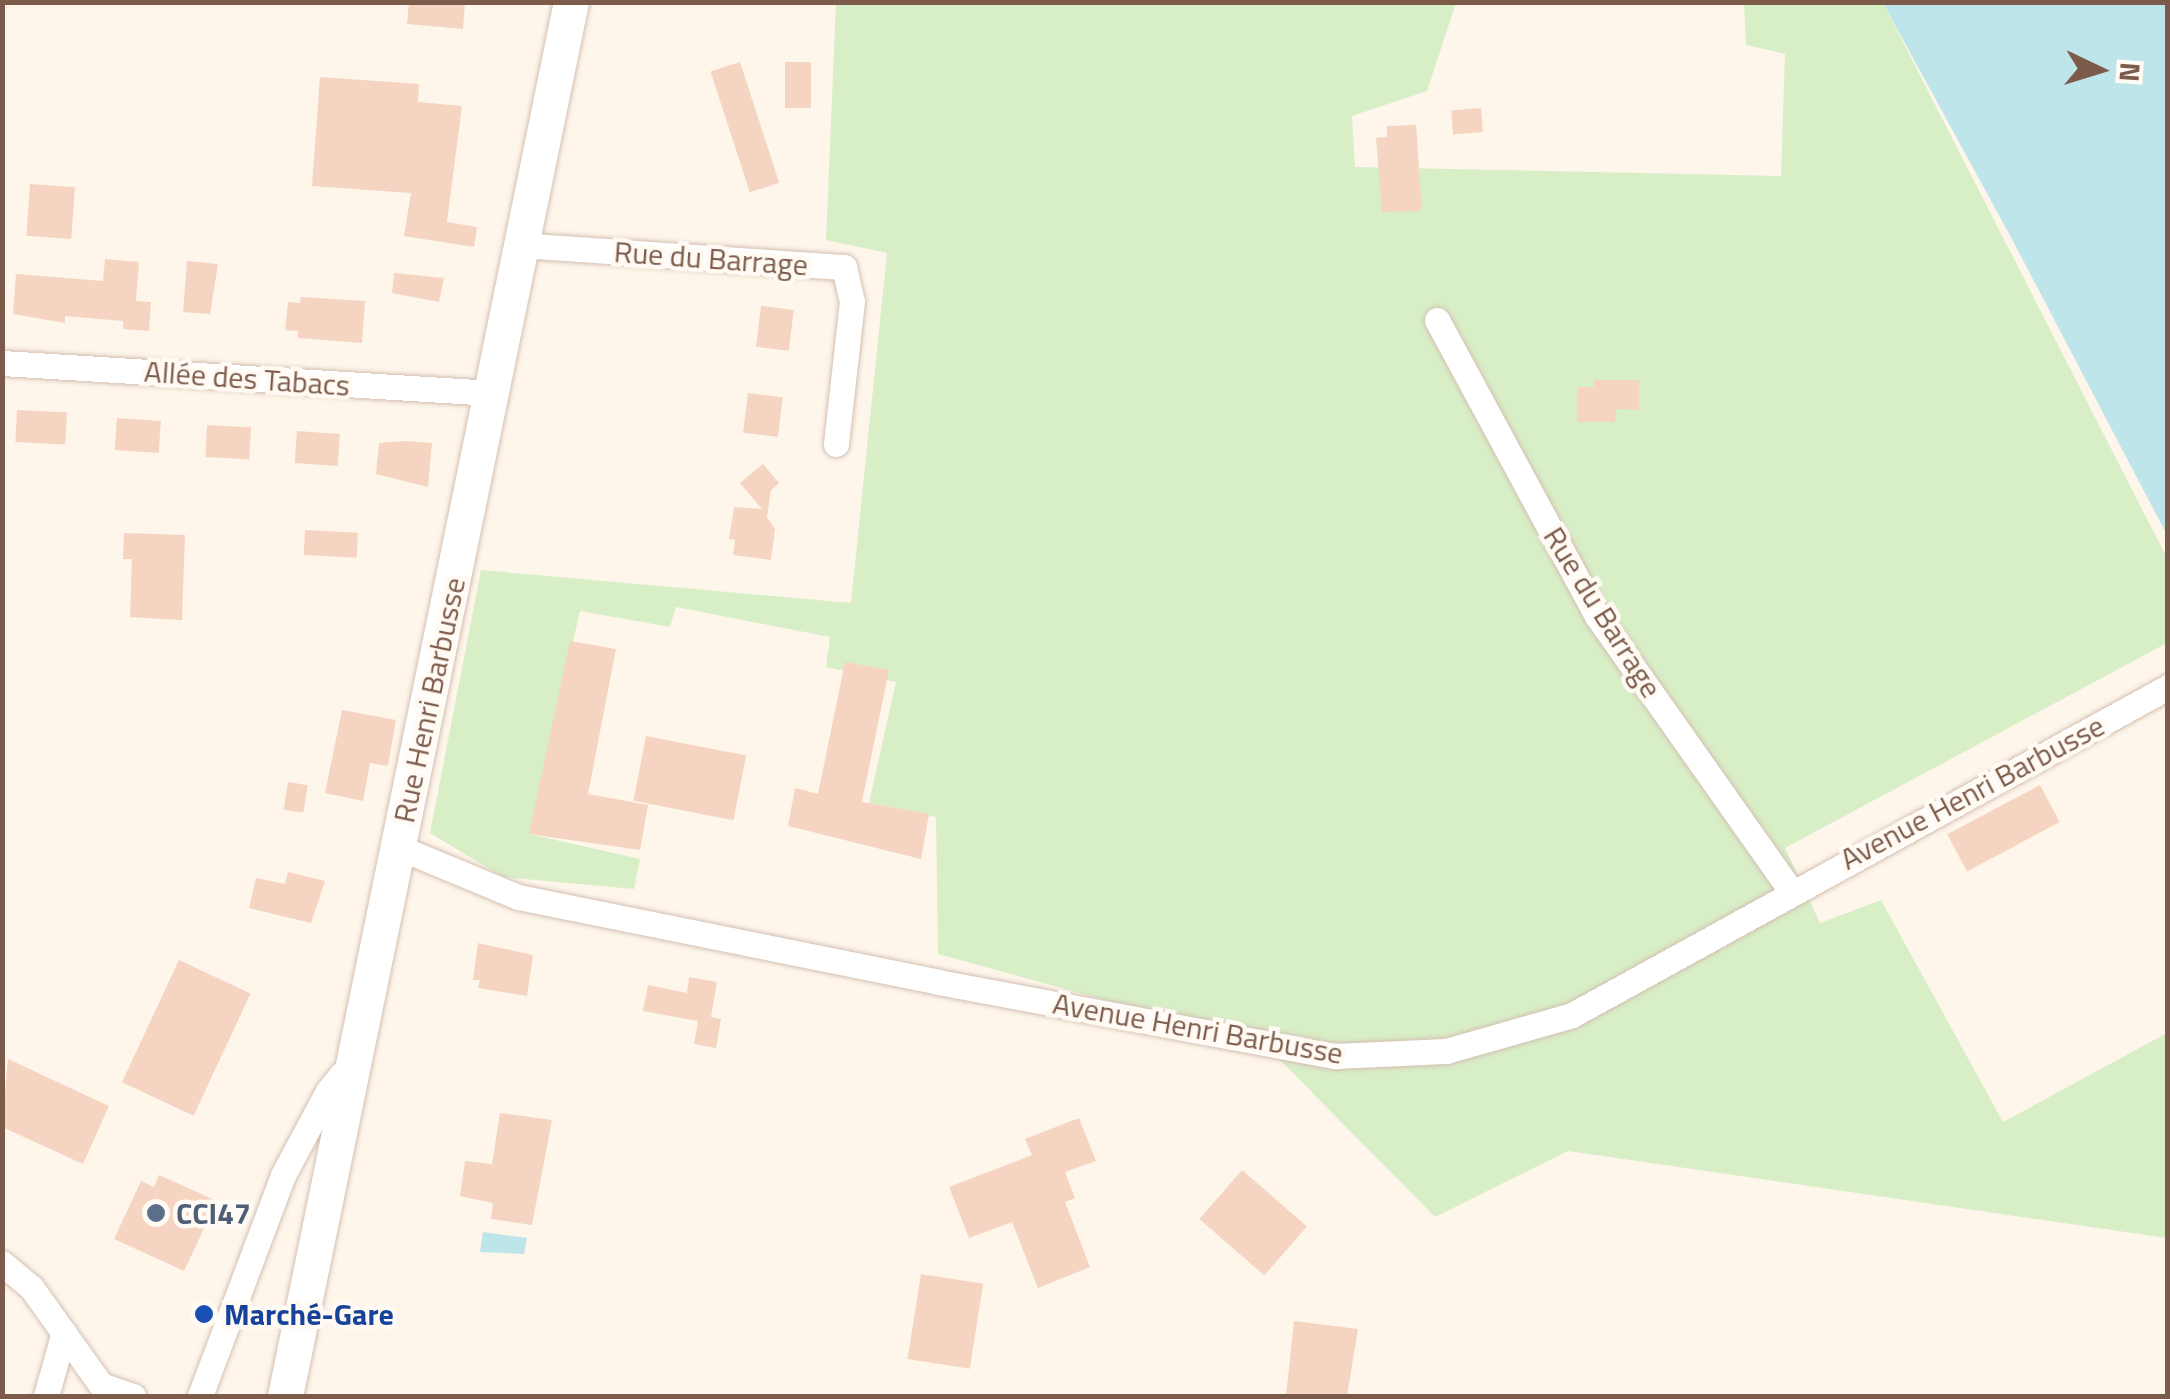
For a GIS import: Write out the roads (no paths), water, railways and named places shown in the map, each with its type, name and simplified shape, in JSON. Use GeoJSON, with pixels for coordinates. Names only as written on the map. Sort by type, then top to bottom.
{"type":"FeatureCollection","features":[{"type":"Feature","properties":{"kind":"main road","name":"Rue Henri Barbusse"},"geometry":{"type":"LineString","coordinates":[[285,1396],[571,2]]}},
{"type":"Feature","properties":{"kind":"street","name":"Rue du Barrage"},"geometry":{"type":"LineString","coordinates":[[519,245],[844,267],[852,301],[836,444]]}},
{"type":"Feature","properties":{"kind":"street","name":"Rue du Barrage"},"geometry":{"type":"LineString","coordinates":[[1436,320],[1597,616],[1791,891]]}},
{"type":"Feature","properties":{"kind":"street","name":"Allée des Tabacs"},"geometry":{"type":"LineString","coordinates":[[2,363],[491,394]]}},
{"type":"Feature","properties":{"kind":"street","name":"Avenue Henri Barbusse"},"geometry":{"type":"LineString","coordinates":[[398,847],[518,897],[1335,1056],[1446,1050],[1572,1015],[2168,686]]}},
{"type":"Feature","properties":{"kind":"street"},"geometry":{"type":"LineString","coordinates":[[200,1396],[283,1174],[328,1090],[341,1075],[352,1076]]}},
{"type":"Feature","properties":{"kind":"street"},"geometry":{"type":"LineString","coordinates":[[2,1263],[32,1287],[101,1385],[133,1396]]}},
{"type":"Feature","properties":{"kind":"street"},"geometry":{"type":"LineString","coordinates":[[46,1396],[64,1332]]}},
{"type":"Feature","properties":{"kind":"water"},"geometry":{"type":"Polygon","coordinates":[[[1883,3],[2167,3],[2167,535],[2013,241],[1883,3]]]}},
{"type":"Feature","properties":{"kind":"water"},"geometry":{"type":"Polygon","coordinates":[[[483,1232],[527,1238],[524,1254],[480,1252],[483,1232]]]}},
{"type":"Feature","properties":{"kind":"place","name":"CCI47"},"geometry":{"type":"Point","coordinates":[156,1213]}},
{"type":"Feature","properties":{"kind":"place","name":"Marché-Gare"},"geometry":{"type":"Point","coordinates":[204,1314]}}]}
